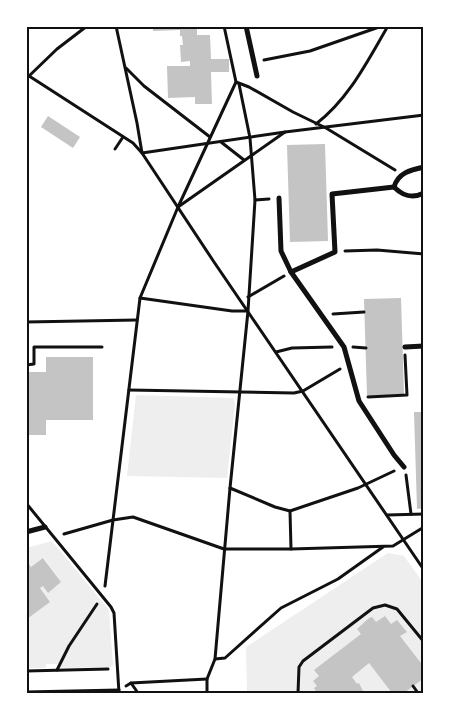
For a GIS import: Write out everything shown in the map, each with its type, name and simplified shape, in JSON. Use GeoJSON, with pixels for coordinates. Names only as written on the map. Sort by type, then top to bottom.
{"type":"FeatureCollection","features":[{"type":"Feature","properties":{"kind":"street"},"geometry":{"type":"LineString","coordinates":[[246,26],[257,76]]}},
{"type":"Feature","properties":{"kind":"street"},"geometry":{"type":"LineString","coordinates":[[394,187],[397,178],[402,174],[424,167],[424,159]]}},
{"type":"Feature","properties":{"kind":"street"},"geometry":{"type":"LineString","coordinates":[[394,187],[401,194],[407,196],[418,196],[424,193]]}},
{"type":"Feature","properties":{"kind":"street"},"geometry":{"type":"LineString","coordinates":[[291,272],[335,252],[332,194],[394,187]]}},
{"type":"Feature","properties":{"kind":"street"},"geometry":{"type":"LineString","coordinates":[[279,198],[281,251],[291,272],[344,347],[359,401],[394,455],[404,467]]}},
{"type":"Feature","properties":{"kind":"street"},"geometry":{"type":"LineString","coordinates":[[405,347],[424,346]]}},
{"type":"Feature","properties":{"kind":"street"},"geometry":{"type":"LineString","coordinates":[[26,532],[45,527]]}},
{"type":"Feature","properties":{"kind":"lane"},"geometry":{"type":"LineString","coordinates":[[26,365],[34,364],[34,347],[102,347]]}},
{"type":"Feature","properties":{"kind":"lane"},"geometry":{"type":"LineString","coordinates":[[26,503],[104,598],[114,613],[119,692],[26,692]]}},
{"type":"Feature","properties":{"kind":"path"},"geometry":{"type":"LineString","coordinates":[[88,26],[57,49],[28,75],[137,146],[424,570]]}},
{"type":"Feature","properties":{"kind":"path"},"geometry":{"type":"LineString","coordinates":[[116,26],[142,153]]}},
{"type":"Feature","properties":{"kind":"path"},"geometry":{"type":"LineString","coordinates":[[206,693],[207,680],[215,659],[248,311],[255,200],[250,138],[224,26]]}},
{"type":"Feature","properties":{"kind":"path"},"geometry":{"type":"LineString","coordinates":[[254,63],[310,51],[382,26]]}},
{"type":"Feature","properties":{"kind":"path"},"geometry":{"type":"LineString","coordinates":[[316,124],[342,98],[388,26]]}},
{"type":"Feature","properties":{"kind":"path"},"geometry":{"type":"LineString","coordinates":[[422,26],[424,32]]}},
{"type":"Feature","properties":{"kind":"path"},"geometry":{"type":"LineString","coordinates":[[125,68],[150,91],[210,137]]}},
{"type":"Feature","properties":{"kind":"path"},"geometry":{"type":"LineString","coordinates":[[237,83],[250,87],[326,128],[402,174]]}},
{"type":"Feature","properties":{"kind":"path"},"geometry":{"type":"LineString","coordinates":[[57,670],[69,646],[96,606],[104,598],[140,298],[178,207],[237,83]]}},
{"type":"Feature","properties":{"kind":"path"},"geometry":{"type":"LineString","coordinates":[[142,153],[286,132],[424,115]]}},
{"type":"Feature","properties":{"kind":"path"},"geometry":{"type":"LineString","coordinates":[[178,207],[286,132]]}},
{"type":"Feature","properties":{"kind":"path"},"geometry":{"type":"LineString","coordinates":[[115,149],[123,137]]}},
{"type":"Feature","properties":{"kind":"path"},"geometry":{"type":"LineString","coordinates":[[221,142],[244,160]]}},
{"type":"Feature","properties":{"kind":"path"},"geometry":{"type":"LineString","coordinates":[[255,200],[279,198]]}},
{"type":"Feature","properties":{"kind":"path"},"geometry":{"type":"LineString","coordinates":[[335,252],[377,250],[424,254]]}},
{"type":"Feature","properties":{"kind":"path"},"geometry":{"type":"LineString","coordinates":[[248,297],[291,272]]}},
{"type":"Feature","properties":{"kind":"path"},"geometry":{"type":"LineString","coordinates":[[140,298],[232,311],[248,311]]}},
{"type":"Feature","properties":{"kind":"path"},"geometry":{"type":"LineString","coordinates":[[322,315],[364,312]]}},
{"type":"Feature","properties":{"kind":"path"},"geometry":{"type":"LineString","coordinates":[[26,322],[137,320]]}},
{"type":"Feature","properties":{"kind":"path"},"geometry":{"type":"LineString","coordinates":[[358,397],[406,395],[405,347]]}},
{"type":"Feature","properties":{"kind":"path"},"geometry":{"type":"LineString","coordinates":[[276,352],[292,348],[366,348]]}},
{"type":"Feature","properties":{"kind":"path"},"geometry":{"type":"LineString","coordinates":[[129,390],[294,393],[303,391],[349,364]]}},
{"type":"Feature","properties":{"kind":"path"},"geometry":{"type":"LineString","coordinates":[[230,488],[274,507],[290,511],[366,484],[404,467],[411,514]]}},
{"type":"Feature","properties":{"kind":"path"},"geometry":{"type":"LineString","coordinates":[[290,511],[291,549]]}},
{"type":"Feature","properties":{"kind":"path"},"geometry":{"type":"LineString","coordinates":[[387,515],[424,514]]}},
{"type":"Feature","properties":{"kind":"path"},"geometry":{"type":"LineString","coordinates":[[53,537],[113,520],[133,517],[224,549],[393,546],[424,528]]}},
{"type":"Feature","properties":{"kind":"path"},"geometry":{"type":"LineString","coordinates":[[215,659],[224,658],[281,608],[338,579],[384,546]]}},
{"type":"Feature","properties":{"kind":"path"},"geometry":{"type":"LineString","coordinates":[[298,693],[299,667],[303,661],[373,608],[385,605],[397,608],[424,642]]}},
{"type":"Feature","properties":{"kind":"path"},"geometry":{"type":"LineString","coordinates":[[27,670],[118,669]]}},
{"type":"Feature","properties":{"kind":"path"},"geometry":{"type":"LineString","coordinates":[[131,683],[207,680]]}},
{"type":"Feature","properties":{"kind":"path"},"geometry":{"type":"LineString","coordinates":[[413,686],[418,693]]}},
{"type":"Feature","properties":{"kind":"shaded area"},"geometry":{"type":"Polygon","coordinates":[[[136,395],[233,398],[235,404],[227,478],[127,476],[136,395]]]}},
{"type":"Feature","properties":{"kind":"shaded area"},"geometry":{"type":"Polygon","coordinates":[[[52,541],[109,610],[113,665],[111,667],[58,668],[58,664],[46,664],[46,668],[29,668],[27,666],[26,618],[50,602],[40,588],[43,586],[48,592],[61,582],[44,558],[31,567],[26,560],[26,548],[52,541]]]}},
{"type":"Feature","properties":{"kind":"shaded area"},"geometry":{"type":"Polygon","coordinates":[[[388,553],[404,556],[424,584],[424,693],[247,693],[246,647],[388,553]]]}},
{"type":"Feature","properties":{"kind":"building"},"geometry":{"type":"Polygon","coordinates":[[[153,26],[197,26],[197,35],[210,35],[211,59],[229,59],[229,72],[211,72],[212,104],[195,104],[195,97],[168,98],[167,66],[190,66],[190,61],[181,62],[180,45],[183,45],[180,30],[153,31],[153,26]]]}},
{"type":"Feature","properties":{"kind":"building"},"geometry":{"type":"Polygon","coordinates":[[[48,116],[80,137],[73,148],[41,127],[48,116]]]}},
{"type":"Feature","properties":{"kind":"building"},"geometry":{"type":"Polygon","coordinates":[[[325,144],[328,241],[290,242],[287,145],[325,144]]]}},
{"type":"Feature","properties":{"kind":"building"},"geometry":{"type":"Polygon","coordinates":[[[401,298],[404,394],[367,396],[364,299],[401,298]]]}},
{"type":"Feature","properties":{"kind":"building"},"geometry":{"type":"Polygon","coordinates":[[[46,357],[93,357],[93,420],[46,420],[46,435],[26,435],[26,372],[46,372],[46,357]]]}},
{"type":"Feature","properties":{"kind":"building"},"geometry":{"type":"Polygon","coordinates":[[[414,412],[424,412],[424,508],[417,509],[414,412]]]}},
{"type":"Feature","properties":{"kind":"building"},"geometry":{"type":"Polygon","coordinates":[[[43,558],[61,582],[48,593],[43,586],[40,588],[50,602],[27,619],[26,560],[31,567],[43,558]]]}},
{"type":"Feature","properties":{"kind":"building"},"geometry":{"type":"Polygon","coordinates":[[[385,616],[391,624],[397,620],[407,632],[400,636],[424,667],[424,678],[404,693],[392,693],[369,663],[352,677],[357,684],[359,683],[364,693],[317,693],[314,688],[317,686],[313,681],[319,676],[314,670],[361,634],[357,629],[369,618],[372,617],[376,622],[385,616]]]}}]}
